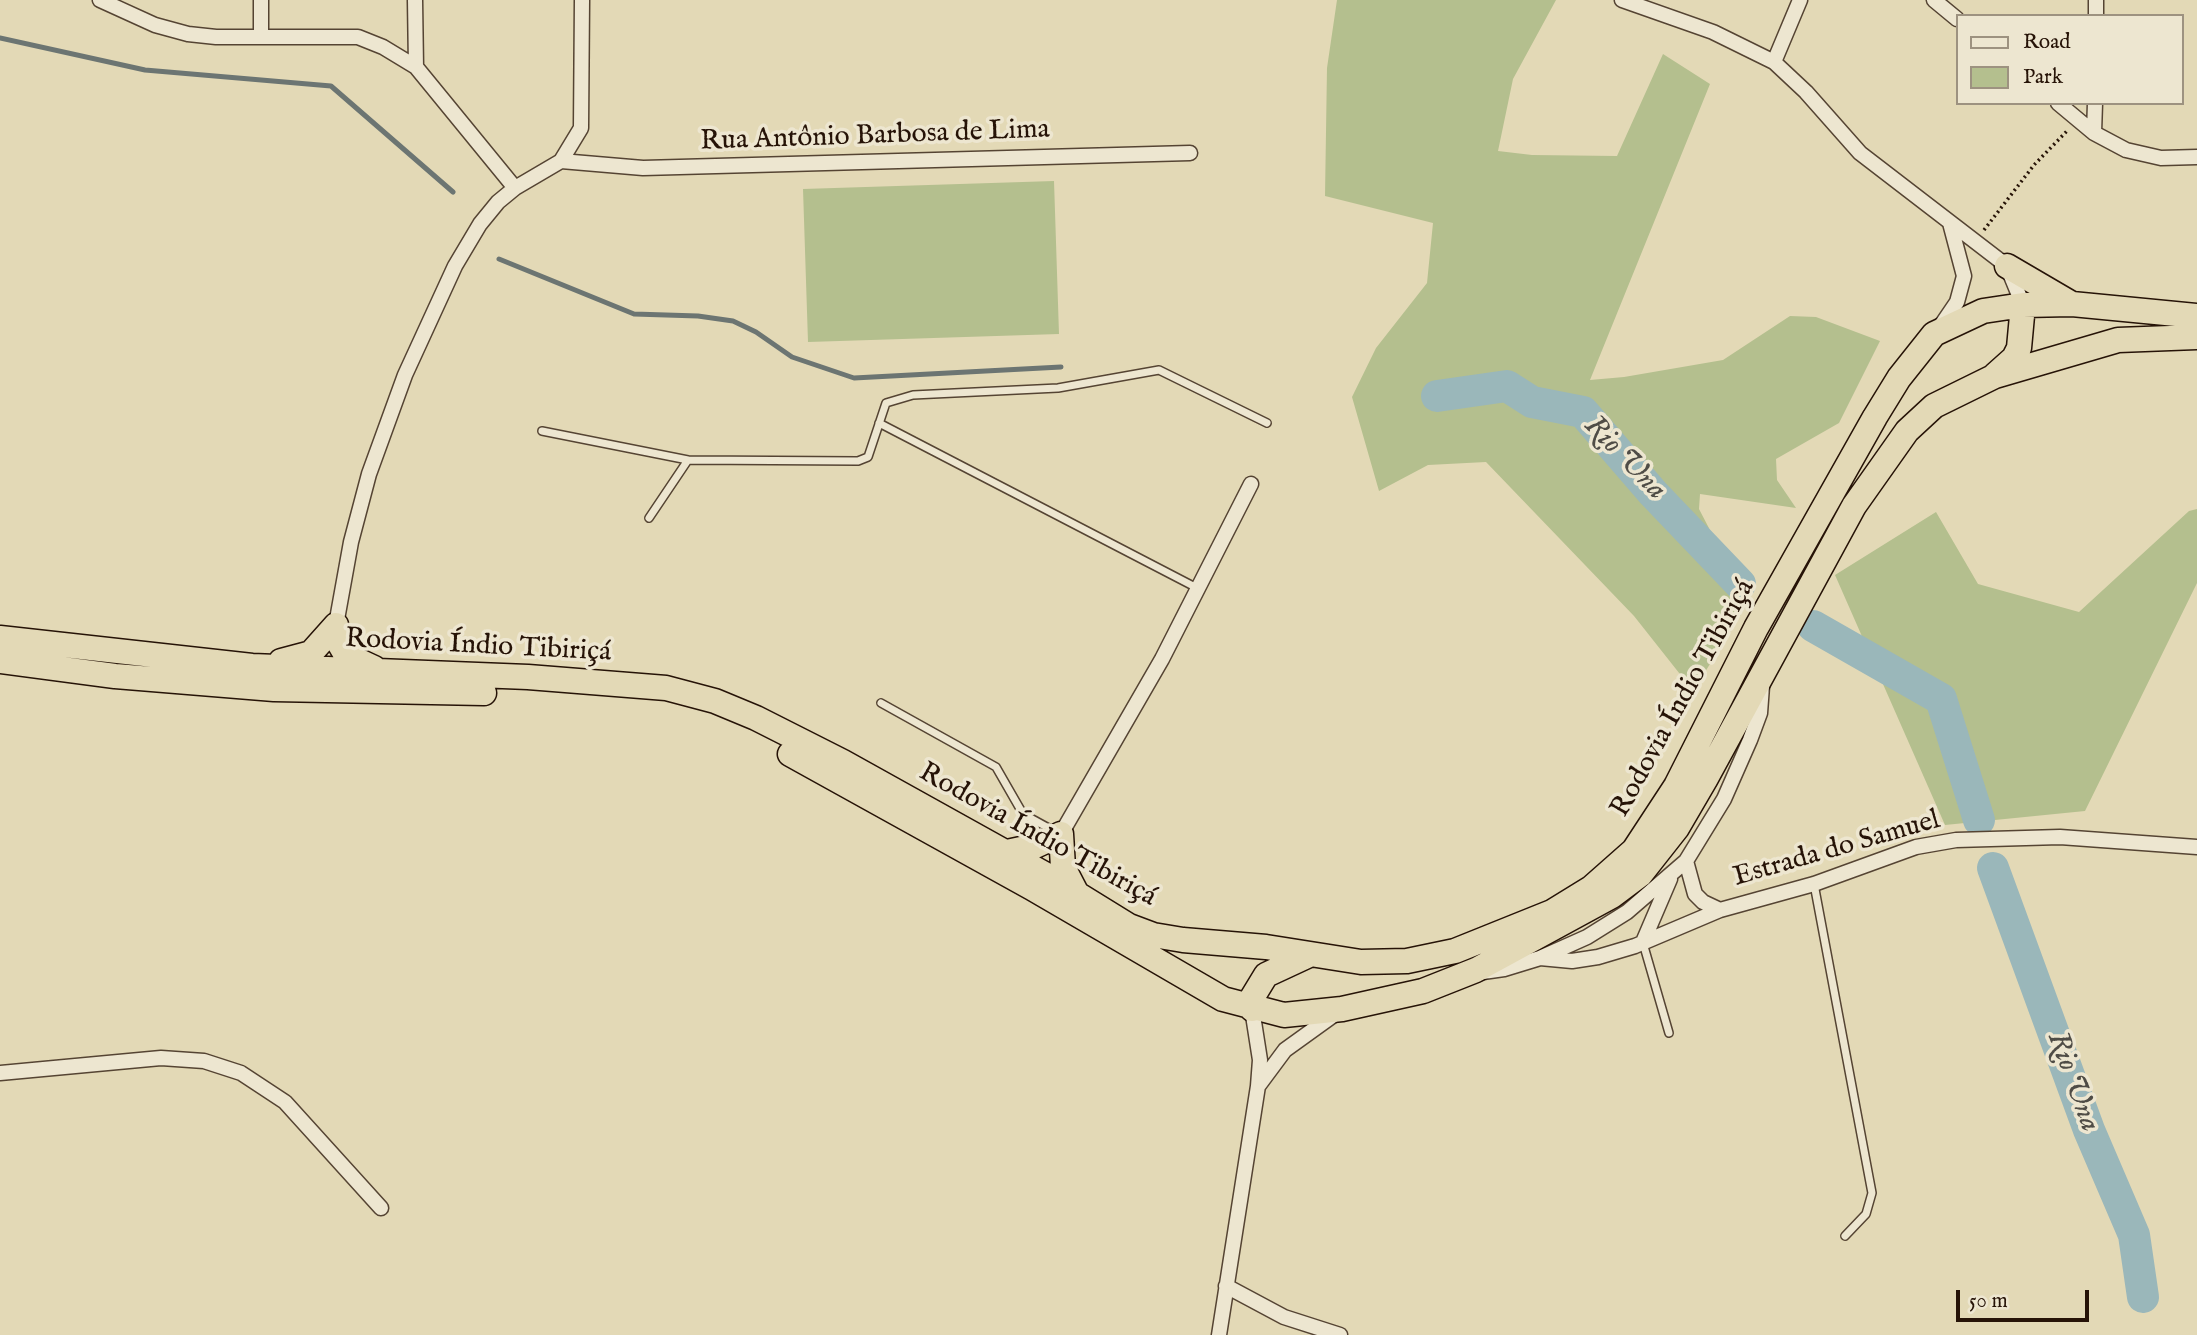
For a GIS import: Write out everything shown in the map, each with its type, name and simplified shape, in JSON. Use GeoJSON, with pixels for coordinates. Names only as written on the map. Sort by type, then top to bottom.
{"type":"FeatureCollection","features":[{"type":"Feature","properties":{"kind":"highway"},"geometry":{"type":"LineString","coordinates":[[2007,266],[2072,304]]}},
{"type":"Feature","properties":{"kind":"highway","name":"Rodovia Índio Tibiriçá"},"geometry":{"type":"LineString","coordinates":[[0,638],[252,666],[615,683],[666,688],[715,701],[843,762],[1007,852],[1129,926],[1153,935],[1361,962],[1407,961],[1455,951],[1552,912],[1591,888],[1618,866],[1644,836],[1676,786],[1756,628],[1875,417],[1899,378],[1934,334],[1983,311],[2023,305],[2072,304],[2197,316]]}},
{"type":"Feature","properties":{"kind":"highway"},"geometry":{"type":"LineString","coordinates":[[1995,376],[2008,365],[2019,348],[2023,305]]}},
{"type":"Feature","properties":{"kind":"highway","name":"Rodovia Índio Tibiriçá"},"geometry":{"type":"LineString","coordinates":[[0,661],[115,677],[274,689],[509,694],[634,700],[679,708],[726,722],[799,758],[1032,888],[1223,999],[1252,1009],[1284,1015],[1342,1009],[1423,990],[1469,974],[1612,896],[1640,875],[1684,816],[1854,506],[1907,431],[1934,406],[1995,376],[2119,340],[2149,336],[2197,337]]}},
{"type":"Feature","properties":{"kind":"highway"},"geometry":{"type":"LineString","coordinates":[[252,666],[300,658],[311,653],[336,625]]}},
{"type":"Feature","properties":{"kind":"highway"},"geometry":{"type":"LineString","coordinates":[[336,625],[339,647],[354,661],[376,669],[416,675]]}},
{"type":"Feature","properties":{"kind":"highway"},"geometry":{"type":"LineString","coordinates":[[1007,852],[1035,846],[1061,834],[1063,867],[1077,895]]}},
{"type":"Feature","properties":{"kind":"highway"},"geometry":{"type":"LineString","coordinates":[[1252,1009],[1252,998],[1257,985],[1266,975],[1313,954]]}},
{"type":"Feature","properties":{"kind":"street"},"geometry":{"type":"LineString","coordinates":[[100,0],[155,25],[188,34],[216,37],[358,37],[400,56],[415,67],[515,188]]}},
{"type":"Feature","properties":{"kind":"street"},"geometry":{"type":"LineString","coordinates":[[261,0],[261,35]]}},
{"type":"Feature","properties":{"kind":"street"},"geometry":{"type":"LineString","coordinates":[[415,0],[415,67]]}},
{"type":"Feature","properties":{"kind":"street"},"geometry":{"type":"LineString","coordinates":[[336,625],[348,555],[369,474],[405,375],[461,255],[480,224],[515,188],[561,161],[581,128],[582,0],[596,0]]}},
{"type":"Feature","properties":{"kind":"street"},"geometry":{"type":"LineString","coordinates":[[1622,0],[1713,32],[1774,62],[1807,92],[1860,153],[2007,266],[2023,305]]}},
{"type":"Feature","properties":{"kind":"street"},"geometry":{"type":"LineString","coordinates":[[1774,62],[1800,0]]}},
{"type":"Feature","properties":{"kind":"street"},"geometry":{"type":"LineString","coordinates":[[1934,0],[1955,17]]}},
{"type":"Feature","properties":{"kind":"street"},"geometry":{"type":"LineString","coordinates":[[2060,105],[2094,133],[2138,153],[2161,158],[2197,157]]}},
{"type":"Feature","properties":{"kind":"street"},"geometry":{"type":"LineString","coordinates":[[2094,133],[2095,105]]}},
{"type":"Feature","properties":{"kind":"street","name":"Rua Antônio Barbosa de Lima"},"geometry":{"type":"LineString","coordinates":[[561,161],[643,168],[1191,153]]}},
{"type":"Feature","properties":{"kind":"street"},"geometry":{"type":"LineString","coordinates":[[1934,334],[1949,315],[1963,286],[1962,263],[1949,222]]}},
{"type":"Feature","properties":{"kind":"street"},"geometry":{"type":"LineString","coordinates":[[1061,834],[1199,589],[1251,484]]}},
{"type":"Feature","properties":{"kind":"street","name":"Estrada do Samuel"},"geometry":{"type":"LineString","coordinates":[[1764,671],[1760,713],[1750,740],[1724,799],[1686,861],[1695,894],[1703,902],[1720,910],[1814,884],[1916,848],[1956,840],[2060,836],[2197,847]]}},
{"type":"Feature","properties":{"kind":"street"},"geometry":{"type":"LineString","coordinates":[[1469,974],[1504,970],[1540,958],[1587,937],[1627,912],[1686,861]]}},
{"type":"Feature","properties":{"kind":"street"},"geometry":{"type":"LineString","coordinates":[[1643,942],[1673,873]]}},
{"type":"Feature","properties":{"kind":"street"},"geometry":{"type":"LineString","coordinates":[[1540,958],[1572,961],[1598,957],[1643,942],[1720,910]]}},
{"type":"Feature","properties":{"kind":"street"},"geometry":{"type":"LineString","coordinates":[[1219,1335],[1258,1086],[1260,1060],[1252,1009]]}},
{"type":"Feature","properties":{"kind":"street"},"geometry":{"type":"LineString","coordinates":[[1258,1086],[1285,1050],[1342,1009]]}},
{"type":"Feature","properties":{"kind":"street"},"geometry":{"type":"LineString","coordinates":[[0,1073],[162,1058],[204,1061],[241,1073],[285,1102],[381,1208]]}},
{"type":"Feature","properties":{"kind":"street"},"geometry":{"type":"LineString","coordinates":[[1226,1286],[1284,1317],[1340,1335]]}},
{"type":"Feature","properties":{"kind":"lane"},"geometry":{"type":"LineString","coordinates":[[542,431],[688,460],[858,461],[868,457],[886,403],[913,395],[1058,388],[1159,370],[1267,423]]}},
{"type":"Feature","properties":{"kind":"lane"},"geometry":{"type":"LineString","coordinates":[[879,423],[1199,589]]}},
{"type":"Feature","properties":{"kind":"lane"},"geometry":{"type":"LineString","coordinates":[[649,518],[688,460]]}},
{"type":"Feature","properties":{"kind":"lane"},"geometry":{"type":"LineString","coordinates":[[881,703],[996,767],[1023,814],[1061,834]]}},
{"type":"Feature","properties":{"kind":"lane"},"geometry":{"type":"LineString","coordinates":[[1814,884],[1872,1193],[1866,1214],[1845,1237]]}},
{"type":"Feature","properties":{"kind":"lane"},"geometry":{"type":"LineString","coordinates":[[1643,942],[1669,1033]]}},
{"type":"Feature","properties":{"kind":"path"},"geometry":{"type":"LineString","coordinates":[[1976,242],[2034,165],[2078,119]]}},
{"type":"Feature","properties":{"kind":"green space"},"geometry":{"type":"Polygon","coordinates":[[[1337,0],[1556,0],[1513,79],[1498,151],[1532,155],[1617,156],[1663,54],[1710,84],[1590,380],[1723,360],[1790,316],[1816,317],[1880,341],[1839,423],[1776,459],[1777,480],[1796,508],[1700,494],[1699,509],[1748,603],[1700,680],[1687,683],[1634,616],[1486,462],[1428,465],[1379,491],[1352,397],[1376,348],[1427,283],[1433,223],[1325,196],[1327,68],[1337,0]]]}},
{"type":"Feature","properties":{"kind":"green space"},"geometry":{"type":"Polygon","coordinates":[[[1054,181],[1059,334],[808,342],[803,189],[1054,181]]]}},
{"type":"Feature","properties":{"kind":"green space"},"geometry":{"type":"Polygon","coordinates":[[[2197,509],[2197,583],[2085,811],[1945,825],[1835,575],[1936,512],[1978,584],[2079,612],[2189,511],[2197,509]]]}},
{"type":"Feature","properties":{"kind":"waterway"},"geometry":{"type":"LineString","coordinates":[[0,38],[145,70],[331,86],[453,192]]}},
{"type":"Feature","properties":{"kind":"waterway"},"geometry":{"type":"LineString","coordinates":[[499,259],[634,314],[698,316],[733,321],[756,332],[792,357],[854,378],[1061,367]]}},
{"type":"Feature","properties":{"kind":"waterway","name":"Rio Una"},"geometry":{"type":"LineString","coordinates":[[1437,396],[1507,386],[1532,402],[1583,412],[1653,493],[1740,584]]}},
{"type":"Feature","properties":{"kind":"waterway","name":"Rio Una"},"geometry":{"type":"LineString","coordinates":[[1813,626],[1941,699],[1979,820]]}},
{"type":"Feature","properties":{"kind":"waterway","name":"Rio Una"},"geometry":{"type":"LineString","coordinates":[[1993,868],[2089,1130],[2134,1235],[2143,1297]]}}]}
